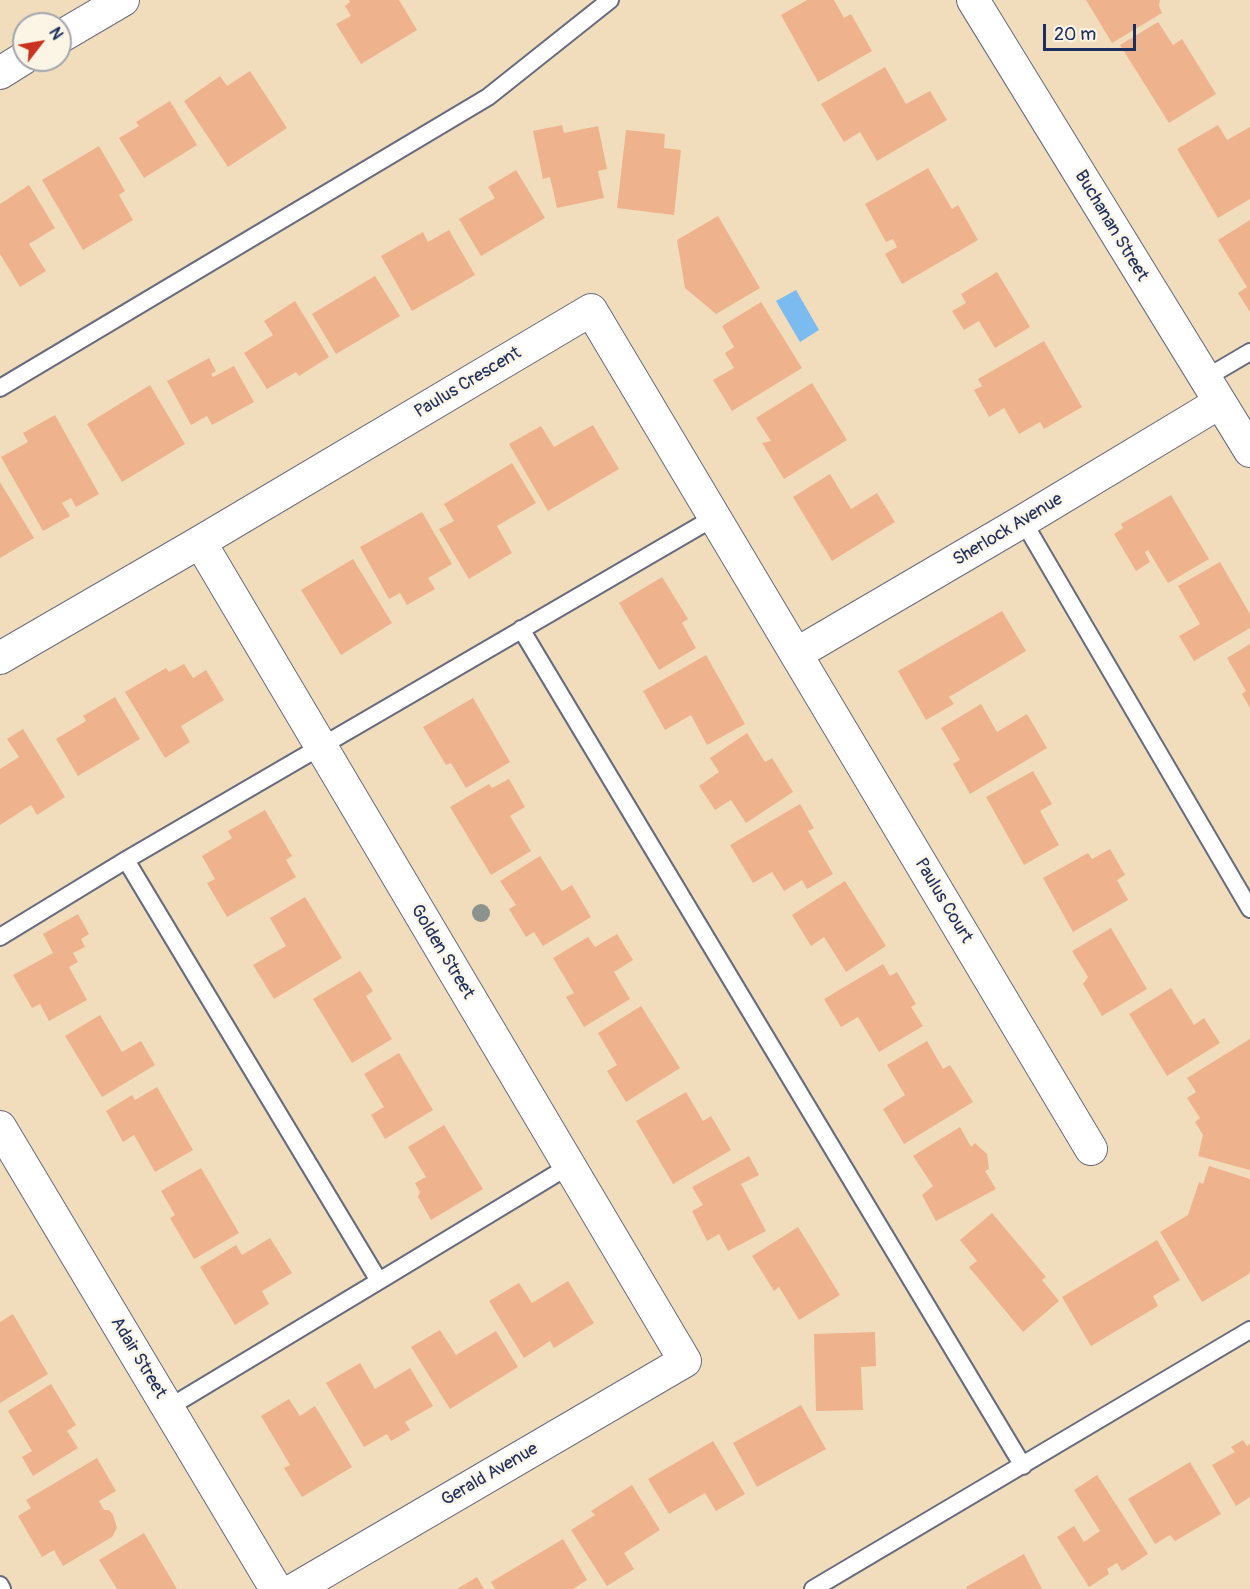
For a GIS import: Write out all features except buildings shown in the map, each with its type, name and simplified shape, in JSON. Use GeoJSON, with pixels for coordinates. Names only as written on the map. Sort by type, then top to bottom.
{"type":"FeatureCollection","features":[{"type":"Feature","properties":{"kind":"street"},"geometry":{"type":"LineString","coordinates":[[72,30],[123,0]]}},
{"type":"Feature","properties":{"kind":"street","name":"Buchanan Street"},"geometry":{"type":"LineString","coordinates":[[974,0],[1250,451]]}},
{"type":"Feature","properties":{"kind":"street","name":"Paulus Crescent"},"geometry":{"type":"LineString","coordinates":[[0,657],[200,542],[591,310],[796,654]]}},
{"type":"Feature","properties":{"kind":"street","name":"Sherlock Avenue"},"geometry":{"type":"LineString","coordinates":[[796,654],[1023,521],[1212,391]]}},
{"type":"Feature","properties":{"kind":"street","name":"Golden Street"},"geometry":{"type":"LineString","coordinates":[[200,542],[685,1361]]}},
{"type":"Feature","properties":{"kind":"street","name":"Paulus Court"},"geometry":{"type":"LineString","coordinates":[[796,654],[1091,1149]]}},
{"type":"Feature","properties":{"kind":"street","name":"Adair Street"},"geometry":{"type":"LineString","coordinates":[[0,1127],[276,1589]]}},
{"type":"Feature","properties":{"kind":"street","name":"Gerald Avenue"},"geometry":{"type":"LineString","coordinates":[[295,1589],[685,1361]]}},
{"type":"Feature","properties":{"kind":"lane"},"geometry":{"type":"LineString","coordinates":[[0,388],[488,97],[610,0]]}},
{"type":"Feature","properties":{"kind":"lane"},"geometry":{"type":"LineString","coordinates":[[1212,391],[1250,352]]}},
{"type":"Feature","properties":{"kind":"lane"},"geometry":{"type":"LineString","coordinates":[[0,937],[126,860],[715,517]]}},
{"type":"Feature","properties":{"kind":"lane"},"geometry":{"type":"LineString","coordinates":[[1023,521],[1250,909]]}},
{"type":"Feature","properties":{"kind":"lane"},"geometry":{"type":"LineString","coordinates":[[521,629],[1023,1466]]}},
{"type":"Feature","properties":{"kind":"lane"},"geometry":{"type":"LineString","coordinates":[[126,860],[379,1281]]}},
{"type":"Feature","properties":{"kind":"lane"},"geometry":{"type":"LineString","coordinates":[[168,1408],[569,1166]]}},
{"type":"Feature","properties":{"kind":"lane"},"geometry":{"type":"LineString","coordinates":[[813,1589],[1250,1330]]}},
{"type":"Feature","properties":{"kind":"lane"},"geometry":{"type":"LineString","coordinates":[[0,1585],[2,1589]]}},
{"type":"Feature","properties":{"kind":"water"},"geometry":{"type":"Polygon","coordinates":[[[796,290],[819,330],[800,342],[776,301],[796,290]]]}}]}
